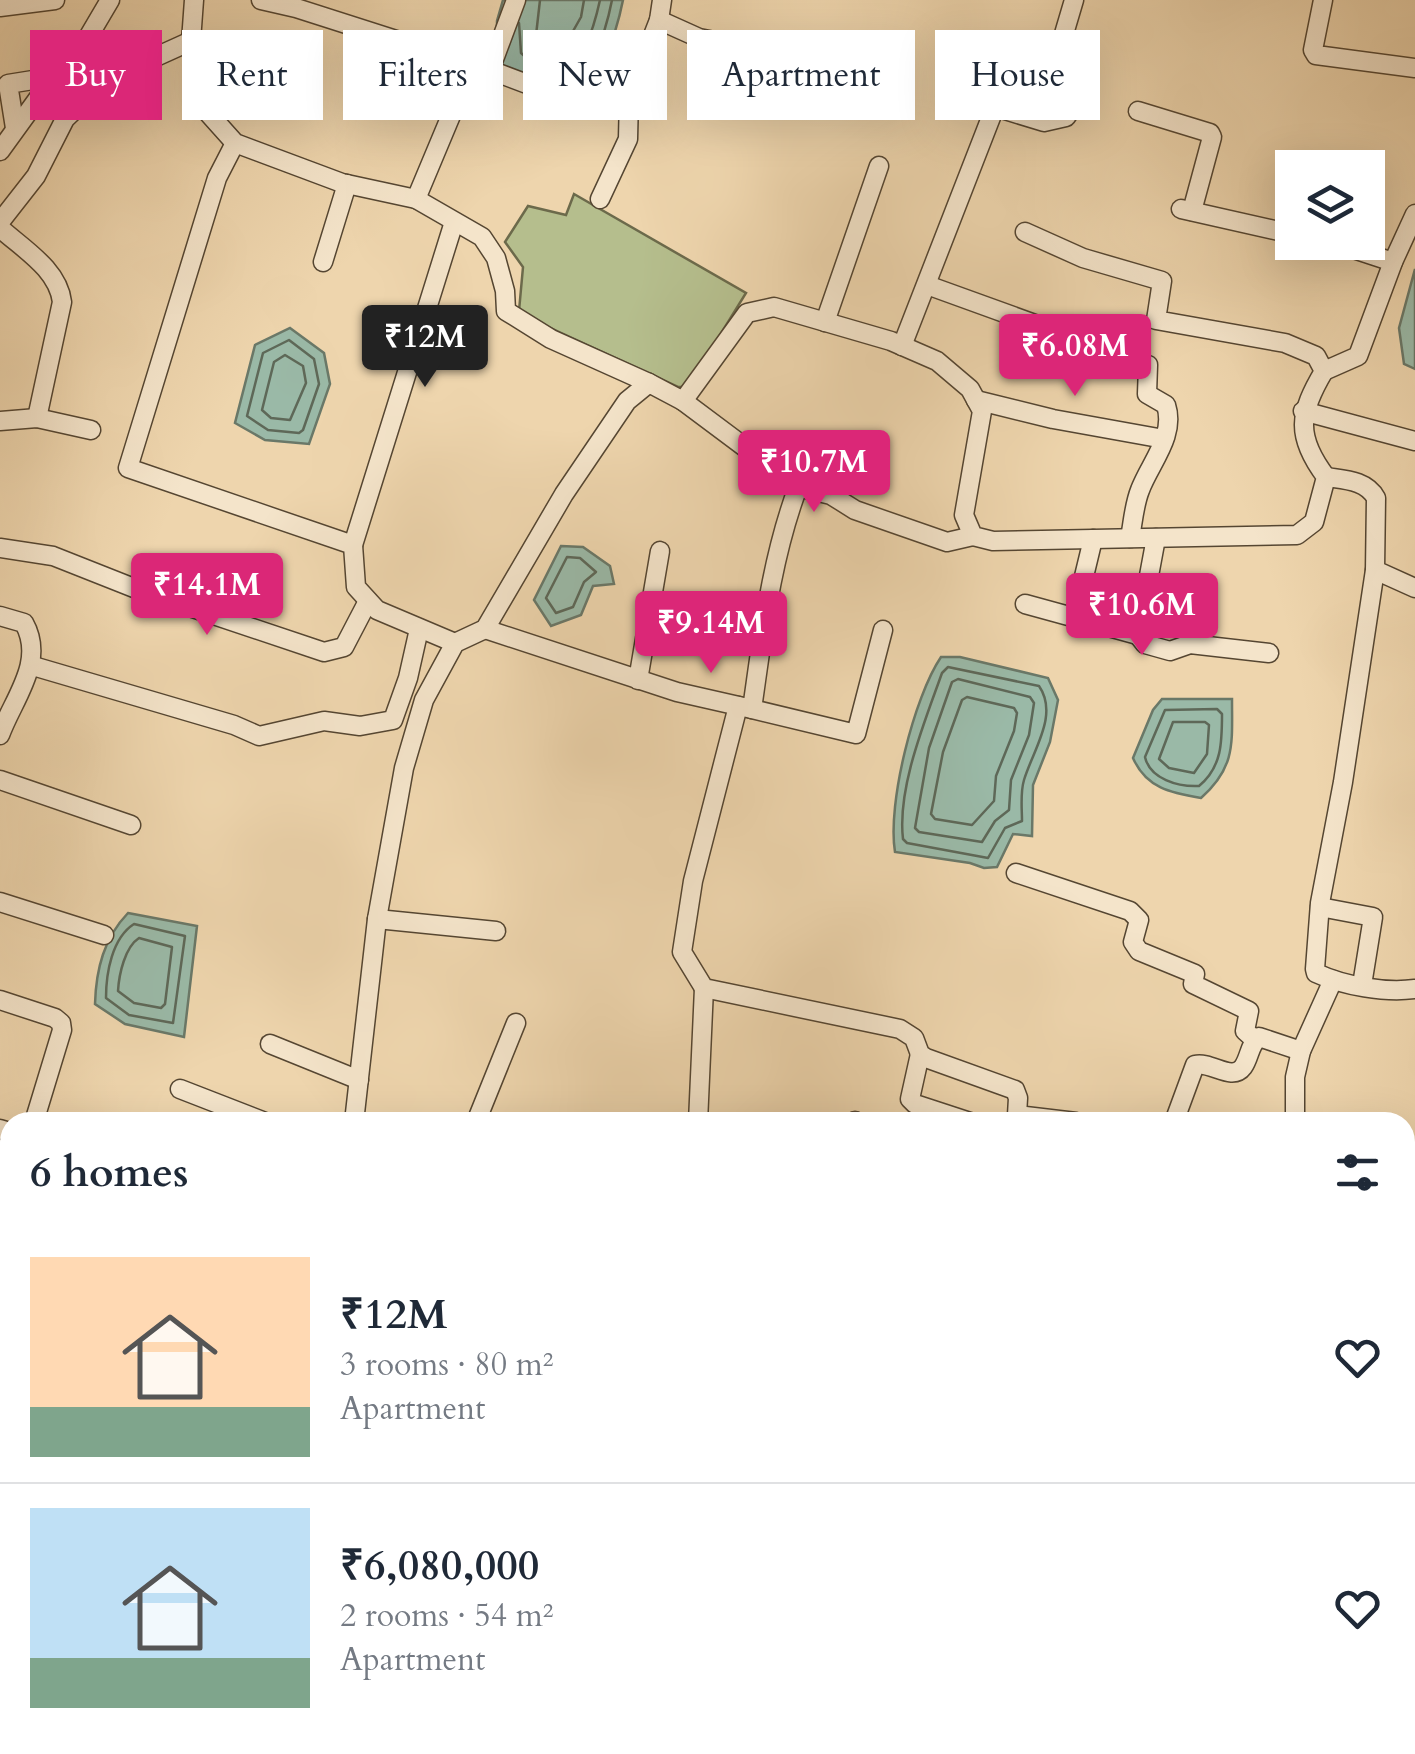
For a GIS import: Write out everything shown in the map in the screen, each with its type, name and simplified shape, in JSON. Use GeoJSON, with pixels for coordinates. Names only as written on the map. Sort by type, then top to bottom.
{"type":"FeatureCollection","features":[{"type":"Feature","properties":{"kind":"street"},"geometry":{"type":"LineString","coordinates":[[0,7],[55,0]]}},
{"type":"Feature","properties":{"kind":"street"},"geometry":{"type":"LineString","coordinates":[[92,30],[110,0]]}},
{"type":"Feature","properties":{"kind":"street"},"geometry":{"type":"LineString","coordinates":[[192,30],[194,0]]}},
{"type":"Feature","properties":{"kind":"street"},"geometry":{"type":"LineString","coordinates":[[261,0],[365,30]]}},
{"type":"Feature","properties":{"kind":"street"},"geometry":{"type":"LineString","coordinates":[[503,35],[516,0]]}},
{"type":"Feature","properties":{"kind":"street"},"geometry":{"type":"LineString","coordinates":[[600,199],[628,139],[629,97],[662,0]]}},
{"type":"Feature","properties":{"kind":"street"},"geometry":{"type":"LineString","coordinates":[[902,346],[995,107],[1055,122],[1066,117],[1077,101],[1084,76],[1061,44],[1074,0]]}},
{"type":"Feature","properties":{"kind":"street"},"geometry":{"type":"LineString","coordinates":[[1323,0],[1316,55],[1415,68]]}},
{"type":"Feature","properties":{"kind":"street"},"geometry":{"type":"LineString","coordinates":[[658,20],[687,33]]}},
{"type":"Feature","properties":{"kind":"street"},"geometry":{"type":"LineString","coordinates":[[0,151],[10,122],[8,84],[30,80]]}},
{"type":"Feature","properties":{"kind":"street"},"geometry":{"type":"LineString","coordinates":[[10,122],[30,103]]}},
{"type":"Feature","properties":{"kind":"street"},"geometry":{"type":"LineString","coordinates":[[1138,111],[1210,133],[1212,137],[1186,210],[1275,230]]}},
{"type":"Feature","properties":{"kind":"street"},"geometry":{"type":"LineString","coordinates":[[37,418],[62,302],[60,289],[54,276],[0,225],[36,176],[64,120]]}},
{"type":"Feature","properties":{"kind":"street"},"geometry":{"type":"LineString","coordinates":[[214,120],[235,144],[347,184],[416,199],[482,237],[496,258],[506,311],[551,340],[683,401],[798,487],[832,495],[854,510],[947,542],[973,536],[993,541],[1297,535],[1314,522],[1326,477]]}},
{"type":"Feature","properties":{"kind":"street"},"geometry":{"type":"LineString","coordinates":[[416,199],[449,120]]}},
{"type":"Feature","properties":{"kind":"street"},"geometry":{"type":"LineString","coordinates":[[235,144],[216,178],[128,468],[353,545]]}},
{"type":"Feature","properties":{"kind":"street"},"geometry":{"type":"LineString","coordinates":[[825,322],[879,166]]}},
{"type":"Feature","properties":{"kind":"street"},"geometry":{"type":"LineString","coordinates":[[323,262],[347,184]]}},
{"type":"Feature","properties":{"kind":"street"},"geometry":{"type":"LineString","coordinates":[[1415,214],[1358,356],[1324,371],[1303,410],[1302,424],[1314,461],[1326,477],[1362,484],[1376,498],[1375,570],[1320,907],[1316,973],[1362,985],[1400,991],[1415,989]]}},
{"type":"Feature","properties":{"kind":"street"},"geometry":{"type":"LineString","coordinates":[[454,222],[353,545],[356,587],[368,601],[388,617],[455,643]]}},
{"type":"Feature","properties":{"kind":"street"},"geometry":{"type":"LineString","coordinates":[[1025,232],[1084,258],[1162,282],[1156,320],[1284,343],[1316,356],[1324,371]]}},
{"type":"Feature","properties":{"kind":"street"},"geometry":{"type":"LineString","coordinates":[[1385,259],[1393,262]]}},
{"type":"Feature","properties":{"kind":"street"},"geometry":{"type":"LineString","coordinates":[[927,285],[1145,362],[1147,394],[1166,405],[1168,412],[1164,439],[1142,484],[1130,538]]}},
{"type":"Feature","properties":{"kind":"street"},"geometry":{"type":"LineString","coordinates":[[683,401],[747,313],[754,310],[774,307],[902,346],[937,361],[970,389],[982,410],[964,515],[973,536]]}},
{"type":"Feature","properties":{"kind":"street"},"geometry":{"type":"LineString","coordinates":[[355,1112],[377,919],[404,768],[424,700],[455,643],[485,630],[564,494],[627,401],[648,382]]}},
{"type":"Feature","properties":{"kind":"street"},"geometry":{"type":"LineString","coordinates":[[976,400],[1164,439]]}},
{"type":"Feature","properties":{"kind":"street"},"geometry":{"type":"LineString","coordinates":[[1303,410],[1415,441]]}},
{"type":"Feature","properties":{"kind":"street"},"geometry":{"type":"LineString","coordinates":[[1,426],[37,418],[91,430]]}},
{"type":"Feature","properties":{"kind":"street"},"geometry":{"type":"LineString","coordinates":[[698,1112],[704,988],[682,952],[692,881],[745,708],[782,530],[798,487]]}},
{"type":"Feature","properties":{"kind":"street"},"geometry":{"type":"LineString","coordinates":[[1138,635],[1156,538]]}},
{"type":"Feature","properties":{"kind":"street"},"geometry":{"type":"LineString","coordinates":[[1074,618],[1093,539]]}},
{"type":"Feature","properties":{"kind":"street"},"geometry":{"type":"LineString","coordinates":[[0,548],[53,556],[139,590],[324,652],[344,646],[368,601]]}},
{"type":"Feature","properties":{"kind":"street"},"geometry":{"type":"LineString","coordinates":[[638,680],[660,551]]}},
{"type":"Feature","properties":{"kind":"street"},"geometry":{"type":"LineString","coordinates":[[1375,570],[1415,588]]}},
{"type":"Feature","properties":{"kind":"street"},"geometry":{"type":"LineString","coordinates":[[1025,604],[1138,635],[1145,644],[1170,651],[1190,644],[1269,653]]}},
{"type":"Feature","properties":{"kind":"street"},"geometry":{"type":"LineString","coordinates":[[0,616],[24,623],[32,666],[0,734]]}},
{"type":"Feature","properties":{"kind":"street"},"geometry":{"type":"LineString","coordinates":[[32,666],[234,725],[259,736],[324,722],[360,726],[393,720],[420,628]]}},
{"type":"Feature","properties":{"kind":"street"},"geometry":{"type":"LineString","coordinates":[[485,630],[638,680],[856,734],[883,630]]}},
{"type":"Feature","properties":{"kind":"street"},"geometry":{"type":"LineString","coordinates":[[0,780],[131,826]]}},
{"type":"Feature","properties":{"kind":"street"},"geometry":{"type":"LineString","coordinates":[[1016,873],[1130,911],[1140,920],[1133,942],[1139,950],[1195,974],[1194,984],[1250,1010],[1244,1031],[1255,1040]]}},
{"type":"Feature","properties":{"kind":"street"},"geometry":{"type":"LineString","coordinates":[[0,902],[104,934]]}},
{"type":"Feature","properties":{"kind":"street"},"geometry":{"type":"LineString","coordinates":[[1320,907],[1373,918],[1362,985]]}},
{"type":"Feature","properties":{"kind":"street"},"geometry":{"type":"LineString","coordinates":[[377,919],[496,931]]}},
{"type":"Feature","properties":{"kind":"street"},"geometry":{"type":"LineString","coordinates":[[1295,1112],[1301,1051],[1333,980]]}},
{"type":"Feature","properties":{"kind":"street"},"geometry":{"type":"LineString","coordinates":[[704,988],[900,1029],[914,1038],[920,1054],[910,1099],[939,1112]]}},
{"type":"Feature","properties":{"kind":"street"},"geometry":{"type":"LineString","coordinates":[[0,1000],[61,1023],[37,1112]]}},
{"type":"Feature","properties":{"kind":"street"},"geometry":{"type":"LineString","coordinates":[[480,1112],[516,1023]]}},
{"type":"Feature","properties":{"kind":"street"},"geometry":{"type":"LineString","coordinates":[[1178,1112],[1196,1065],[1206,1063],[1231,1074],[1238,1072],[1255,1040],[1266,1037],[1301,1051]]}},
{"type":"Feature","properties":{"kind":"street"},"geometry":{"type":"LineString","coordinates":[[270,1044],[359,1080]]}},
{"type":"Feature","properties":{"kind":"street"},"geometry":{"type":"LineString","coordinates":[[920,1054],[1016,1090],[1016,1112]]}},
{"type":"Feature","properties":{"kind":"street"},"geometry":{"type":"LineString","coordinates":[[180,1089],[239,1112]]}},
{"type":"Feature","properties":{"kind":"green space"},"geometry":{"type":"Polygon","coordinates":[[[574,194],[746,293],[688,387],[678,387],[519,311],[523,267],[505,242],[528,206],[566,215],[574,194]]]}},
{"type":"Feature","properties":{"kind":"water"},"geometry":{"type":"Polygon","coordinates":[[[503,0],[623,0],[616,30],[523,30],[523,84],[503,67],[503,30],[497,30],[503,0]]]}},
{"type":"Feature","properties":{"kind":"water"},"geometry":{"type":"Polygon","coordinates":[[[1415,269],[1415,369],[1404,364],[1399,328],[1415,269]]]}},
{"type":"Feature","properties":{"kind":"water"},"geometry":{"type":"Polygon","coordinates":[[[290,328],[324,353],[330,384],[309,444],[265,440],[235,423],[255,345],[290,328]]]}},
{"type":"Feature","properties":{"kind":"water"},"geometry":{"type":"Polygon","coordinates":[[[561,546],[583,547],[610,566],[614,584],[593,586],[581,615],[551,626],[534,600],[561,546]]]}},
{"type":"Feature","properties":{"kind":"water"},"geometry":{"type":"Polygon","coordinates":[[[941,657],[960,657],[1048,678],[1058,700],[1050,742],[1033,785],[1032,836],[1013,834],[997,867],[895,852],[895,807],[905,752],[921,698],[941,657]]]}},
{"type":"Feature","properties":{"kind":"water"},"geometry":{"type":"Polygon","coordinates":[[[1162,699],[1232,699],[1230,753],[1221,776],[1201,798],[1152,783],[1133,758],[1153,710],[1162,699]]]}},
{"type":"Feature","properties":{"kind":"water"},"geometry":{"type":"Polygon","coordinates":[[[128,913],[197,926],[184,1037],[125,1024],[95,1004],[103,955],[128,913]]]}}]}
